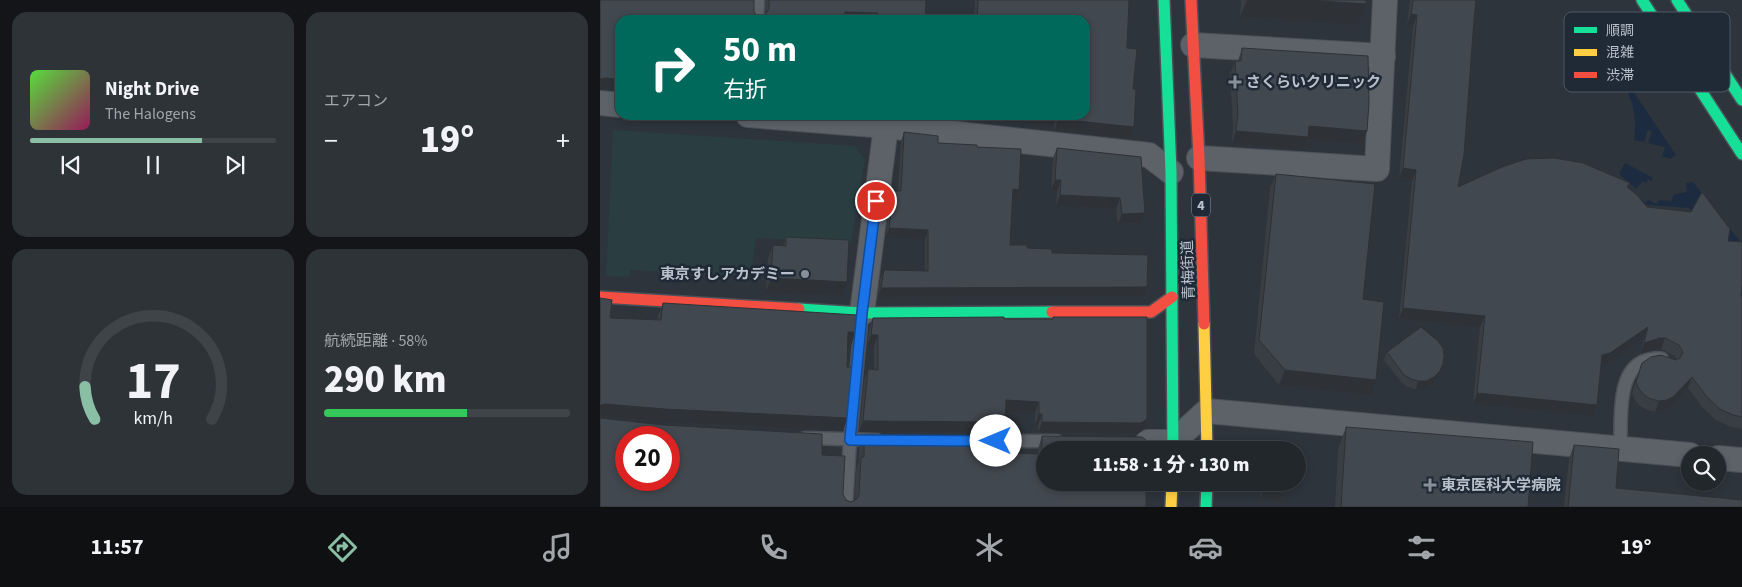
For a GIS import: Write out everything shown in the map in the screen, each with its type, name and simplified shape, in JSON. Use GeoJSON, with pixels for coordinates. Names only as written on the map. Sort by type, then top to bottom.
{"type":"FeatureCollection","features":[{"type":"Feature","properties":{"kind":"main road","name":"青梅街道"},"geometry":{"type":"LineString","coordinates":[[1164,0],[1170,172],[1173,441]]}},
{"type":"Feature","properties":{"kind":"main road","name":"青梅街道"},"geometry":{"type":"LineString","coordinates":[[1191,0],[1199,158],[1207,441]]}},
{"type":"Feature","properties":{"kind":"main road"},"geometry":{"type":"LineString","coordinates":[[1642,0],[1650,12]]}},
{"type":"Feature","properties":{"kind":"main road"},"geometry":{"type":"LineString","coordinates":[[1677,0],[1685,12]]}},
{"type":"Feature","properties":{"kind":"main road"},"geometry":{"type":"LineString","coordinates":[[1730,82],[1742,100]]}},
{"type":"Feature","properties":{"kind":"main road"},"geometry":{"type":"LineString","coordinates":[[1702,92],[1742,154]]}},
{"type":"Feature","properties":{"kind":"main road"},"geometry":{"type":"LineString","coordinates":[[600,297],[862,313],[1151,312],[1172,297]]}},
{"type":"Feature","properties":{"kind":"main road"},"geometry":{"type":"LineString","coordinates":[[1171,507],[1172,491]]}},
{"type":"Feature","properties":{"kind":"main road"},"geometry":{"type":"LineString","coordinates":[[1206,491],[1206,507]]}},
{"type":"Feature","properties":{"kind":"street"},"geometry":{"type":"LineString","coordinates":[[1199,158],[1377,169],[1385,0]]}},
{"type":"Feature","properties":{"kind":"street"},"geometry":{"type":"LineString","coordinates":[[1193,44],[1382,56]]}},
{"type":"Feature","properties":{"kind":"street"},"geometry":{"type":"LineString","coordinates":[[600,103],[615,104]]}},
{"type":"Feature","properties":{"kind":"street"},"geometry":{"type":"LineString","coordinates":[[811,120],[886,126],[1149,155],[1170,172]]}},
{"type":"Feature","properties":{"kind":"street"},"geometry":{"type":"LineString","coordinates":[[862,313],[886,126]]}},
{"type":"Feature","properties":{"kind":"street"},"geometry":{"type":"LineString","coordinates":[[1178,441],[1207,411],[1681,454]]}},
{"type":"Feature","properties":{"kind":"street"},"geometry":{"type":"LineString","coordinates":[[1726,459],[1742,460]]}},
{"type":"Feature","properties":{"kind":"lane"},"geometry":{"type":"LineString","coordinates":[[756,15],[758,0]]}},
{"type":"Feature","properties":{"kind":"lane"},"geometry":{"type":"LineString","coordinates":[[846,507],[850,440],[862,313]]}},
{"type":"Feature","properties":{"kind":"lane"},"geometry":{"type":"LineString","coordinates":[[1620,449],[1622,392],[1631,369],[1644,361],[1658,357],[1671,363]]}},
{"type":"Feature","properties":{"kind":"lane"},"geometry":{"type":"LineString","coordinates":[[794,437],[888,440]]}},
{"type":"Feature","properties":{"kind":"lane"},"geometry":{"type":"LineString","coordinates":[[977,441],[1036,441]]}},
{"type":"Feature","properties":{"kind":"green space"},"geometry":{"type":"Polygon","coordinates":[[[613,130],[855,146],[865,159],[851,243],[756,238],[751,276],[630,270],[629,277],[606,276],[613,130]]]}},
{"type":"Feature","properties":{"kind":"water"},"geometry":{"type":"Polygon","coordinates":[[[1628,92],[1634,92],[1676,155],[1670,159],[1662,156],[1665,147],[1648,143],[1652,131],[1648,130],[1644,142],[1634,140],[1635,125],[1631,100],[1628,92]]]}},
{"type":"Feature","properties":{"kind":"water"},"geometry":{"type":"Polygon","coordinates":[[[1625,163],[1653,178],[1651,181],[1648,179],[1646,183],[1643,181],[1636,189],[1619,174],[1625,163]]]}},
{"type":"Feature","properties":{"kind":"water"},"geometry":{"type":"Polygon","coordinates":[[[1693,182],[1742,244],[1742,254],[1706,228],[1689,208],[1637,204],[1642,200],[1645,203],[1648,200],[1657,204],[1659,200],[1672,201],[1673,195],[1687,192],[1686,183],[1693,182]]]}},
{"type":"Feature","properties":{"kind":"building"},"geometry":{"type":"Polygon","coordinates":[[[600,0],[754,0],[754,12],[757,15],[615,15],[615,79],[600,79],[600,0]]]}},
{"type":"Feature","properties":{"kind":"building"},"geometry":{"type":"Polygon","coordinates":[[[769,0],[926,0],[925,15],[878,15],[878,13],[845,12],[845,15],[765,15],[769,9],[769,0]]]}},
{"type":"Feature","properties":{"kind":"building"},"geometry":{"type":"Polygon","coordinates":[[[978,0],[1129,0],[1127,48],[1137,49],[1133,89],[1136,89],[1134,127],[1068,120],[1090,120],[1090,15],[977,15],[978,0]]]}},
{"type":"Feature","properties":{"kind":"building"},"geometry":{"type":"Polygon","coordinates":[[[1306,0],[1366,0],[1366,4],[1306,0]]]}},
{"type":"Feature","properties":{"kind":"building"},"geometry":{"type":"Polygon","coordinates":[[[1413,0],[1476,0],[1464,155],[1458,187],[1502,167],[1526,159],[1554,158],[1583,163],[1630,183],[1627,187],[1647,207],[1691,212],[1702,192],[1730,229],[1728,241],[1742,242],[1742,417],[1720,409],[1707,397],[1692,377],[1674,396],[1667,400],[1659,401],[1644,395],[1636,382],[1642,363],[1651,357],[1661,355],[1676,360],[1680,358],[1683,352],[1679,345],[1665,338],[1644,343],[1648,327],[1610,353],[1602,355],[1597,405],[1477,393],[1485,316],[1403,308],[1416,170],[1403,168],[1417,15],[1411,14],[1413,0]]]}},
{"type":"Feature","properties":{"kind":"building"},"geometry":{"type":"Polygon","coordinates":[[[1242,48],[1368,56],[1369,103],[1367,131],[1309,126],[1308,137],[1236,131],[1238,114],[1235,61],[1241,61],[1242,48]]]}},
{"type":"Feature","properties":{"kind":"building"},"geometry":{"type":"Polygon","coordinates":[[[904,132],[938,136],[938,143],[1021,149],[1019,190],[1013,189],[1010,245],[1027,245],[1027,248],[1052,249],[1052,253],[1148,255],[1147,287],[881,288],[884,270],[928,271],[928,230],[889,228],[894,191],[901,191],[904,132]]]}},
{"type":"Feature","properties":{"kind":"building"},"geometry":{"type":"Polygon","coordinates":[[[1057,148],[1141,157],[1145,213],[1122,214],[1120,198],[1060,195],[1061,180],[1055,180],[1057,148]]]}},
{"type":"Feature","properties":{"kind":"building"},"geometry":{"type":"Polygon","coordinates":[[[1276,174],[1375,184],[1363,299],[1384,302],[1376,380],[1285,370],[1259,340],[1276,174]]]}},
{"type":"Feature","properties":{"kind":"building"},"geometry":{"type":"Polygon","coordinates":[[[786,237],[849,240],[847,282],[771,278],[773,245],[786,246],[786,237]]]}},
{"type":"Feature","properties":{"kind":"building"},"geometry":{"type":"Polygon","coordinates":[[[600,298],[612,300],[610,318],[661,320],[663,303],[857,315],[856,332],[848,332],[847,367],[852,367],[847,418],[665,409],[605,404],[600,406],[600,298]]]}},
{"type":"Feature","properties":{"kind":"building"},"geometry":{"type":"Polygon","coordinates":[[[1004,317],[1004,319],[1053,319],[1053,317],[1147,317],[1147,419],[1141,423],[1042,422],[1042,414],[1039,414],[1039,402],[1006,400],[1005,422],[863,421],[868,369],[878,370],[878,335],[871,335],[873,318],[1004,317]]]}},
{"type":"Feature","properties":{"kind":"building"},"geometry":{"type":"Polygon","coordinates":[[[1421,327],[1438,341],[1443,348],[1444,356],[1440,371],[1426,381],[1418,381],[1404,375],[1387,352],[1421,327]]]}},
{"type":"Feature","properties":{"kind":"building"},"geometry":{"type":"Polygon","coordinates":[[[600,418],[664,425],[822,434],[822,455],[845,456],[843,494],[846,500],[851,502],[857,499],[859,495],[861,457],[864,457],[864,435],[1011,436],[1011,453],[1036,454],[1036,491],[1146,491],[1146,507],[600,507],[600,418]]]}},
{"type":"Feature","properties":{"kind":"building","name":"東京医科大学病院"},"geometry":{"type":"Polygon","coordinates":[[[1346,427],[1533,442],[1528,507],[1341,507],[1346,427]]]}},
{"type":"Feature","properties":{"kind":"building"},"geometry":{"type":"Polygon","coordinates":[[[1042,436],[1142,437],[1147,441],[1042,441],[1042,436]]]}},
{"type":"Feature","properties":{"kind":"building"},"geometry":{"type":"Polygon","coordinates":[[[1574,445],[1619,449],[1616,488],[1742,500],[1742,507],[1568,507],[1574,445]]]}},
{"type":"Feature","properties":{"kind":"building"},"geometry":{"type":"Polygon","coordinates":[[[1263,491],[1283,491],[1283,493],[1263,491]]]}},
{"type":"Feature","properties":{"kind":"traffic: fast"},"geometry":{"type":"LineString","coordinates":[[1164,0],[1171,172],[1173,441]]}},
{"type":"Feature","properties":{"kind":"traffic: fast"},"geometry":{"type":"LineString","coordinates":[[1642,0],[1650,12]]}},
{"type":"Feature","properties":{"kind":"traffic: fast"},"geometry":{"type":"LineString","coordinates":[[1677,0],[1685,12]]}},
{"type":"Feature","properties":{"kind":"traffic: fast"},"geometry":{"type":"LineString","coordinates":[[1730,82],[1742,100]]}},
{"type":"Feature","properties":{"kind":"traffic: fast"},"geometry":{"type":"LineString","coordinates":[[1702,92],[1742,154]]}},
{"type":"Feature","properties":{"kind":"traffic: fast"},"geometry":{"type":"LineString","coordinates":[[799,309],[862,313],[1052,312]]}},
{"type":"Feature","properties":{"kind":"traffic: fast"},"geometry":{"type":"LineString","coordinates":[[1206,507],[1207,491]]}},
{"type":"Feature","properties":{"kind":"traffic: slow"},"geometry":{"type":"LineString","coordinates":[[1204,324],[1207,441]]}},
{"type":"Feature","properties":{"kind":"traffic: slow"},"geometry":{"type":"LineString","coordinates":[[1171,507],[1172,491]]}},
{"type":"Feature","properties":{"kind":"traffic: jam"},"geometry":{"type":"LineString","coordinates":[[1191,0],[1199,158],[1204,324]]}},
{"type":"Feature","properties":{"kind":"traffic: jam"},"geometry":{"type":"LineString","coordinates":[[600,297],[799,309]]}},
{"type":"Feature","properties":{"kind":"traffic: jam"},"geometry":{"type":"LineString","coordinates":[[1052,312],[1151,312],[1172,297]]}},
{"type":"Feature","properties":{"kind":"place","name":"さくらいクリニック"},"geometry":{"type":"Point","coordinates":[1235,82]}},
{"type":"Feature","properties":{"kind":"place","name":"東京すしアカデミー"},"geometry":{"type":"Point","coordinates":[805,274]}},
{"type":"Feature","properties":{"kind":"place","name":"東京医科大学病院"},"geometry":{"type":"Point","coordinates":[1430,485]}},
{"type":"Feature","properties":{"kind":"route"},"geometry":{"type":"LineString","coordinates":[[876,201],[862,313],[850,440],[996,441]]}}]}
